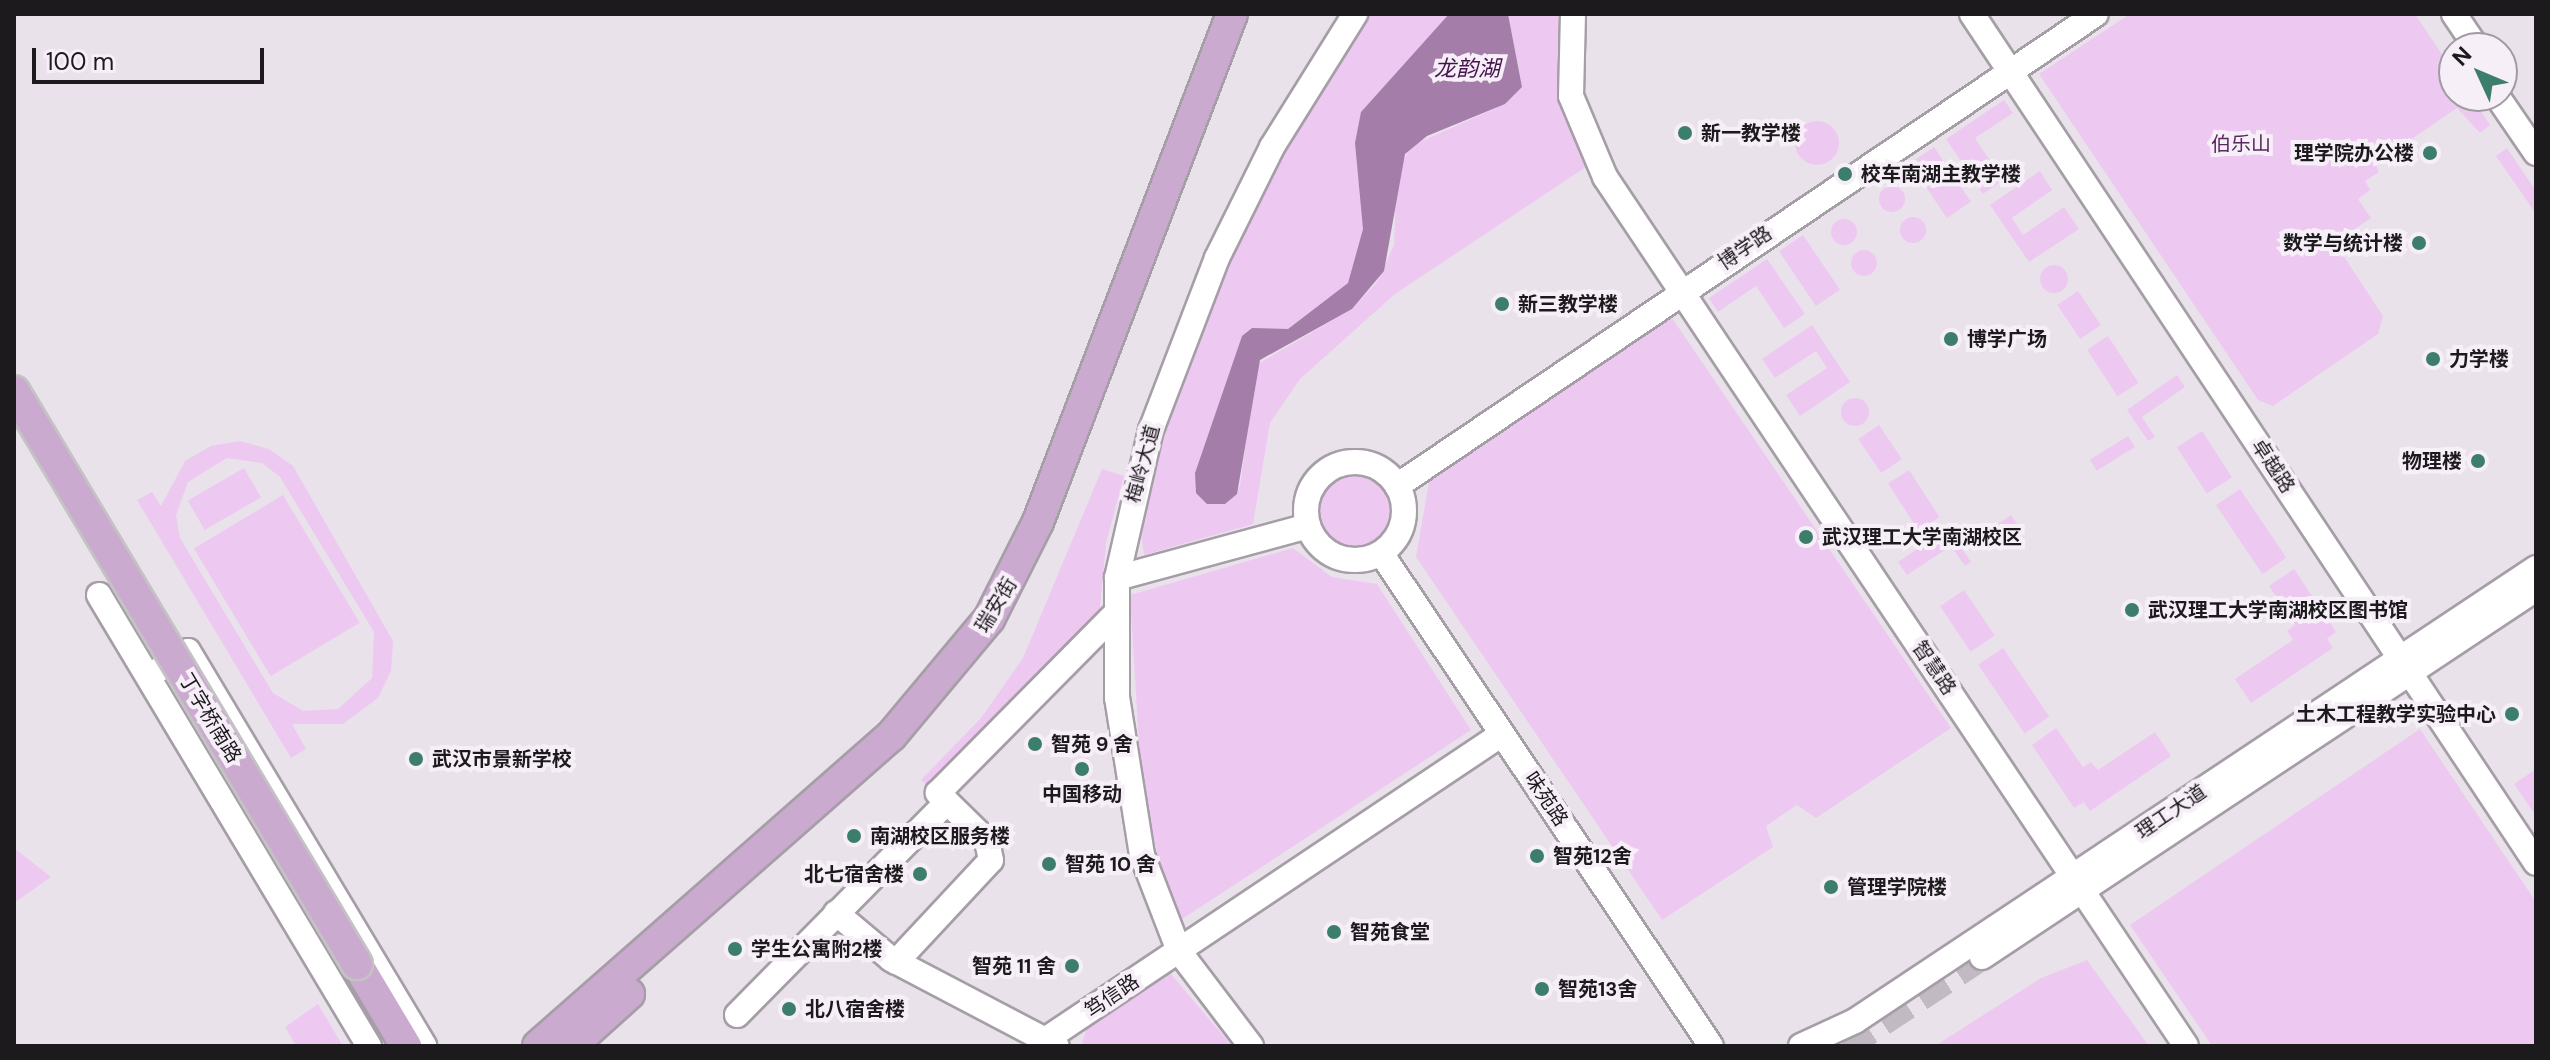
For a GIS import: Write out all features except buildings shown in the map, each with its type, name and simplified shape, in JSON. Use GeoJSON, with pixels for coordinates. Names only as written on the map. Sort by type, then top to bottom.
{"type":"FeatureCollection","features":[{"type":"Feature","properties":{"kind":"main road","name":"瑞安街"},"geometry":{"type":"LineString","coordinates":[[538,1046],[899,728],[989,619],[1044,508],[1232,14]]}},
{"type":"Feature","properties":{"kind":"main road","name":"瑞安街"},"geometry":{"type":"LineString","coordinates":[[571,1046],[753,873],[916,732],[1013,609],[1089,439],[1249,14]]}},
{"type":"Feature","properties":{"kind":"main road","name":"丁字桥南路"},"geometry":{"type":"LineString","coordinates":[[14,391],[350,968],[385,1046]]}},
{"type":"Feature","properties":{"kind":"main road","name":"丁字桥南路"},"geometry":{"type":"LineString","coordinates":[[14,430],[350,968],[406,1046]]}},
{"type":"Feature","properties":{"kind":"street","name":"梅岭大道"},"geometry":{"type":"LineString","coordinates":[[1251,1046],[1179,951],[1154,896],[1130,799],[1114,615],[1117,578],[1151,430],[1217,258],[1278,135],[1355,14]]}},
{"type":"Feature","properties":{"kind":"street","name":"智慧路"},"geometry":{"type":"LineString","coordinates":[[1573,14],[1568,84],[1579,130],[1680,292],[2186,1046]]}},
{"type":"Feature","properties":{"kind":"street","name":"卓越路"},"geometry":{"type":"LineString","coordinates":[[1972,14],[2536,863]]}},
{"type":"Feature","properties":{"kind":"street","name":"博学路"},"geometry":{"type":"LineString","coordinates":[[1397,486],[1680,292],[2096,14]]}},
{"type":"Feature","properties":{"kind":"street"},"geometry":{"type":"LineString","coordinates":[[2441,14],[2453,32]]}},
{"type":"Feature","properties":{"kind":"street"},"geometry":{"type":"LineString","coordinates":[[2454,14],[2466,32]]}},
{"type":"Feature","properties":{"kind":"street"},"geometry":{"type":"LineString","coordinates":[[2518,108],[2536,134]]}},
{"type":"Feature","properties":{"kind":"street"},"geometry":{"type":"LineString","coordinates":[[2508,112],[2536,153]]}},
{"type":"Feature","properties":{"kind":"street"},"geometry":{"type":"LineString","coordinates":[[1335,466],[1375,466],[1397,486],[1404,518],[1381,553],[1342,559],[1321,547],[1308,526],[1308,496],[1335,466]]}},
{"type":"Feature","properties":{"kind":"street"},"geometry":{"type":"LineString","coordinates":[[1117,578],[1308,526]]}},
{"type":"Feature","properties":{"kind":"street","name":"味苑路"},"geometry":{"type":"LineString","coordinates":[[1381,553],[1711,1046]]}},
{"type":"Feature","properties":{"kind":"street","name":"理工大道"},"geometry":{"type":"LineString","coordinates":[[1845,1046],[2078,884],[2404,666],[2536,568]]}},
{"type":"Feature","properties":{"kind":"street","name":"理工大道"},"geometry":{"type":"LineString","coordinates":[[2404,666],[2536,589]]}},
{"type":"Feature","properties":{"kind":"street"},"geometry":{"type":"LineString","coordinates":[[99,595],[369,1046]]}},
{"type":"Feature","properties":{"kind":"street"},"geometry":{"type":"LineString","coordinates":[[896,962],[991,860],[987,841],[938,793],[1114,615]]}},
{"type":"Feature","properties":{"kind":"street"},"geometry":{"type":"LineString","coordinates":[[148,677],[188,651],[424,1046]]}},
{"type":"Feature","properties":{"kind":"street","name":"笃信路"},"geometry":{"type":"LineString","coordinates":[[1051,1043],[1179,951],[1502,734]]}},
{"type":"Feature","properties":{"kind":"street"},"geometry":{"type":"LineString","coordinates":[[737,1015],[947,802]]}},
{"type":"Feature","properties":{"kind":"street","name":"理工大道"},"geometry":{"type":"LineString","coordinates":[[1801,1046],[1855,1021],[2078,884]]}},
{"type":"Feature","properties":{"kind":"street"},"geometry":{"type":"LineString","coordinates":[[836,913],[896,962],[1051,1043]]}},
{"type":"Feature","properties":{"kind":"green space"},"geometry":{"type":"Polygon","coordinates":[[[1366,14],[1449,14],[1361,112],[1363,229],[1348,283],[1288,329],[1242,336],[1195,473],[1231,499],[1240,486],[1256,365],[1352,309],[1377,282],[1394,245],[1397,172],[1411,146],[1496,108],[1522,87],[1508,14],[1565,14],[1589,165],[1395,294],[1300,379],[1270,423],[1253,524],[1144,555],[1140,528],[1168,423],[1229,251],[1268,172],[1366,14]]]}},
{"type":"Feature","properties":{"kind":"green space","name":"伯乐山"},"geometry":{"type":"Polygon","coordinates":[[[2130,14],[2415,14],[2438,48],[2438,112],[2451,112],[2375,164],[2379,172],[2365,181],[2370,190],[2358,199],[2371,218],[2335,243],[2383,316],[2378,334],[2273,406],[2258,400],[2039,74],[2130,14]]]}},
{"type":"Feature","properties":{"kind":"green space"},"geometry":{"type":"Polygon","coordinates":[[[2004,100],[2013,113],[1975,138],[2003,180],[1983,194],[1946,139],[2004,100]]]}},
{"type":"Feature","properties":{"kind":"green space","name":"伯乐山"},"geometry":{"type":"Polygon","coordinates":[[[2461,112],[2481,112],[2490,125],[2480,133],[2461,112]]]}},
{"type":"Feature","properties":{"kind":"green space"},"geometry":{"type":"Polygon","coordinates":[[[1817,121],[1833,127],[1839,143],[1833,159],[1817,165],[1801,159],[1795,143],[1801,127],[1817,121]]]}},
{"type":"Feature","properties":{"kind":"green space"},"geometry":{"type":"Polygon","coordinates":[[[1934,147],[1971,202],[1947,218],[1910,163],[1934,147]]]}},
{"type":"Feature","properties":{"kind":"green space"},"geometry":{"type":"Polygon","coordinates":[[[2507,148],[2536,191],[2536,214],[2496,156],[2507,148]]]}},
{"type":"Feature","properties":{"kind":"green space"},"geometry":{"type":"Polygon","coordinates":[[[2040,171],[2052,190],[2012,218],[2023,235],[2064,207],[2079,229],[2029,262],[1990,205],[2040,171]]]}},
{"type":"Feature","properties":{"kind":"green space"},"geometry":{"type":"Polygon","coordinates":[[[1892,186],[1901,190],[1905,199],[1901,208],[1892,212],[1883,208],[1879,199],[1883,190],[1892,186]]]}},
{"type":"Feature","properties":{"kind":"green space"},"geometry":{"type":"Polygon","coordinates":[[[1913,217],[1922,221],[1926,230],[1922,239],[1913,243],[1904,239],[1900,230],[1904,221],[1913,217]]]}},
{"type":"Feature","properties":{"kind":"green space"},"geometry":{"type":"Polygon","coordinates":[[[1844,219],[1853,223],[1857,232],[1853,241],[1844,245],[1835,241],[1831,232],[1835,223],[1844,219]]]}},
{"type":"Feature","properties":{"kind":"green space"},"geometry":{"type":"Polygon","coordinates":[[[1803,235],[1840,290],[1816,306],[1779,251],[1803,235]]]}},
{"type":"Feature","properties":{"kind":"green space"},"geometry":{"type":"Polygon","coordinates":[[[1864,250],[1873,254],[1877,263],[1873,272],[1864,276],[1855,272],[1851,263],[1855,254],[1864,250]]]}},
{"type":"Feature","properties":{"kind":"green space"},"geometry":{"type":"Polygon","coordinates":[[[1767,259],[1805,314],[1784,328],[1756,286],[1718,312],[1709,298],[1767,259]]]}},
{"type":"Feature","properties":{"kind":"green space"},"geometry":{"type":"Polygon","coordinates":[[[2054,265],[2064,269],[2068,279],[2064,289],[2054,293],[2044,289],[2040,279],[2044,269],[2054,265]]]}},
{"type":"Feature","properties":{"kind":"green space"},"geometry":{"type":"Polygon","coordinates":[[[2078,291],[2101,325],[2080,339],[2057,305],[2078,291]]]}},
{"type":"Feature","properties":{"kind":"green space"},"geometry":{"type":"Polygon","coordinates":[[[1670,315],[1951,728],[1816,818],[1797,805],[1766,826],[1773,847],[1662,920],[1416,557],[1429,482],[1670,315]]]}},
{"type":"Feature","properties":{"kind":"green space"},"geometry":{"type":"Polygon","coordinates":[[[1812,325],[1850,382],[1800,416],[1786,395],[1827,368],[1816,351],[1775,378],[1762,359],[1812,325]]]}},
{"type":"Feature","properties":{"kind":"green space"},"geometry":{"type":"Polygon","coordinates":[[[2108,336],[2138,383],[2118,397],[2087,350],[2108,336]]]}},
{"type":"Feature","properties":{"kind":"green space"},"geometry":{"type":"Polygon","coordinates":[[[2177,375],[2185,387],[2142,417],[2155,437],[2148,441],[2127,410],[2177,375]]]}},
{"type":"Feature","properties":{"kind":"green space"},"geometry":{"type":"Polygon","coordinates":[[[1855,398],[1865,402],[1869,412],[1865,422],[1855,426],[1845,422],[1841,412],[1845,402],[1855,398]]]}},
{"type":"Feature","properties":{"kind":"green space"},"geometry":{"type":"Polygon","coordinates":[[[1879,425],[1902,459],[1881,473],[1858,439],[1879,425]]]}},
{"type":"Feature","properties":{"kind":"green space"},"geometry":{"type":"Polygon","coordinates":[[[2202,431],[2232,477],[2207,493],[2177,447],[2202,431]]]}},
{"type":"Feature","properties":{"kind":"green space"},"geometry":{"type":"Polygon","coordinates":[[[2128,436],[2135,447],[2097,471],[2090,460],[2128,436]]]}},
{"type":"Feature","properties":{"kind":"green space"},"geometry":{"type":"Polygon","coordinates":[[[240,441],[269,449],[293,466],[393,641],[391,671],[378,698],[343,724],[292,724],[306,749],[291,758],[137,500],[152,492],[161,506],[185,461],[211,446],[240,441]],[[227,458],[188,482],[176,515],[180,538],[273,693],[303,711],[338,709],[372,678],[374,632],[280,477],[262,463],[227,458]]]}},
{"type":"Feature","properties":{"kind":"green space"},"geometry":{"type":"Polygon","coordinates":[[[244,468],[261,497],[205,530],[188,500],[244,468]]]}},
{"type":"Feature","properties":{"kind":"green space"},"geometry":{"type":"Polygon","coordinates":[[[1102,469],[1124,476],[1106,543],[1099,618],[931,789],[921,780],[981,718],[1023,658],[1102,469]]]}},
{"type":"Feature","properties":{"kind":"green space"},"geometry":{"type":"Polygon","coordinates":[[[1909,470],[1939,517],[1919,531],[1888,484],[1909,470]]]}},
{"type":"Feature","properties":{"kind":"green space"},"geometry":{"type":"Polygon","coordinates":[[[1354,472],[1369,475],[1382,483],[1390,496],[1393,511],[1390,526],[1382,539],[1369,547],[1354,550],[1339,547],[1326,539],[1318,526],[1315,511],[1318,496],[1326,483],[1339,475],[1354,472]]]}},
{"type":"Feature","properties":{"kind":"green space"},"geometry":{"type":"Polygon","coordinates":[[[2240,489],[2286,558],[2262,574],[2216,505],[2240,489]]]}},
{"type":"Feature","properties":{"kind":"green space"},"geometry":{"type":"Polygon","coordinates":[[[283,495],[360,623],[271,676],[194,549],[283,495]]]}},
{"type":"Feature","properties":{"kind":"green space"},"geometry":{"type":"Polygon","coordinates":[[[2011,515],[2018,525],[1981,551],[1974,541],[2011,515]]]}},
{"type":"Feature","properties":{"kind":"green space"},"geometry":{"type":"Polygon","coordinates":[[[1948,528],[1971,562],[1965,566],[1951,546],[1907,575],[1898,562],[1948,528]]]}},
{"type":"Feature","properties":{"kind":"green space"},"geometry":{"type":"Polygon","coordinates":[[[1293,548],[1332,577],[1377,584],[1471,730],[1182,919],[1163,880],[1141,778],[1130,595],[1293,548]]]}},
{"type":"Feature","properties":{"kind":"green space"},"geometry":{"type":"Polygon","coordinates":[[[2294,569],[2336,632],[2327,639],[2333,648],[2251,703],[2235,679],[2293,640],[2287,631],[2295,625],[2269,586],[2294,569]]]}},
{"type":"Feature","properties":{"kind":"green space"},"geometry":{"type":"Polygon","coordinates":[[[1964,590],[1995,636],[1971,652],[1940,606],[1964,590]]]}},
{"type":"Feature","properties":{"kind":"green space"},"geometry":{"type":"Polygon","coordinates":[[[2003,648],[2049,717],[2025,734],[1978,665],[2003,648]]]}},
{"type":"Feature","properties":{"kind":"green space"},"geometry":{"type":"Polygon","coordinates":[[[2056,728],[2083,767],[2091,762],[2098,770],[2155,732],[2171,756],[2090,811],[2084,802],[2074,808],[2032,745],[2056,728]]]}},
{"type":"Feature","properties":{"kind":"green space"},"geometry":{"type":"Polygon","coordinates":[[[2420,729],[2536,902],[2536,1046],[2212,1046],[2130,925],[2420,729]]]}},
{"type":"Feature","properties":{"kind":"green space"},"geometry":{"type":"Polygon","coordinates":[[[2536,769],[2536,816],[2514,784],[2536,769]]]}},
{"type":"Feature","properties":{"kind":"green space"},"geometry":{"type":"Polygon","coordinates":[[[14,848],[51,877],[14,903],[14,848]]]}},
{"type":"Feature","properties":{"kind":"green space"},"geometry":{"type":"Polygon","coordinates":[[[2087,960],[2149,1046],[1935,1046],[2041,978],[2087,960]]]}},
{"type":"Feature","properties":{"kind":"green space"},"geometry":{"type":"Polygon","coordinates":[[[1170,973],[1232,1046],[1081,1046],[1088,1025],[1170,973]]]}},
{"type":"Feature","properties":{"kind":"green space"},"geometry":{"type":"Polygon","coordinates":[[[318,1004],[343,1046],[296,1046],[285,1027],[318,1004]]]}},
{"type":"Feature","properties":{"kind":"water","name":"龙韵湖"},"geometry":{"type":"Polygon","coordinates":[[[1449,14],[1508,14],[1522,87],[1505,104],[1427,136],[1405,154],[1384,271],[1352,309],[1260,360],[1237,494],[1225,504],[1207,504],[1196,493],[1195,473],[1242,336],[1252,328],[1288,329],[1348,283],[1363,229],[1355,143],[1361,112],[1449,14]]]}},
{"type":"Feature","properties":{"kind":"tunnel"},"geometry":{"type":"LineString","coordinates":[[1844,1046],[2006,939]]}},
{"type":"Feature","properties":{"kind":"place","name":"新一教学楼"},"geometry":{"type":"Point","coordinates":[1685,133]}},
{"type":"Feature","properties":{"kind":"place","name":"理学院办公楼"},"geometry":{"type":"Point","coordinates":[2430,153]}},
{"type":"Feature","properties":{"kind":"place","name":"校车南湖主教学楼"},"geometry":{"type":"Point","coordinates":[1845,174]}},
{"type":"Feature","properties":{"kind":"place","name":"数学与统计楼"},"geometry":{"type":"Point","coordinates":[2419,243]}},
{"type":"Feature","properties":{"kind":"place","name":"新三教学楼"},"geometry":{"type":"Point","coordinates":[1502,304]}},
{"type":"Feature","properties":{"kind":"place","name":"博学广场"},"geometry":{"type":"Point","coordinates":[1951,339]}},
{"type":"Feature","properties":{"kind":"place","name":"力学楼"},"geometry":{"type":"Point","coordinates":[2433,359]}},
{"type":"Feature","properties":{"kind":"place","name":"物理楼"},"geometry":{"type":"Point","coordinates":[2478,461]}},
{"type":"Feature","properties":{"kind":"place","name":"武汉理工大学南湖校区"},"geometry":{"type":"Point","coordinates":[1806,537]}},
{"type":"Feature","properties":{"kind":"place","name":"武汉理工大学南湖校区图书馆"},"geometry":{"type":"Point","coordinates":[2132,610]}},
{"type":"Feature","properties":{"kind":"place","name":"土木工程教学实验中心"},"geometry":{"type":"Point","coordinates":[2512,714]}},
{"type":"Feature","properties":{"kind":"place","name":"智苑 9 舍"},"geometry":{"type":"Point","coordinates":[1035,744]}},
{"type":"Feature","properties":{"kind":"place","name":"武汉市景新学校"},"geometry":{"type":"Point","coordinates":[416,759]}},
{"type":"Feature","properties":{"kind":"place","name":"中国移动"},"geometry":{"type":"Point","coordinates":[1082,769]}},
{"type":"Feature","properties":{"kind":"place","name":"南湖校区服务楼"},"geometry":{"type":"Point","coordinates":[854,836]}},
{"type":"Feature","properties":{"kind":"place","name":"智苑12舍"},"geometry":{"type":"Point","coordinates":[1537,856]}},
{"type":"Feature","properties":{"kind":"place","name":"智苑 10 舍"},"geometry":{"type":"Point","coordinates":[1049,864]}},
{"type":"Feature","properties":{"kind":"place","name":"北七宿舍楼"},"geometry":{"type":"Point","coordinates":[920,874]}},
{"type":"Feature","properties":{"kind":"place","name":"管理学院楼"},"geometry":{"type":"Point","coordinates":[1831,887]}},
{"type":"Feature","properties":{"kind":"place","name":"智苑食堂"},"geometry":{"type":"Point","coordinates":[1334,932]}},
{"type":"Feature","properties":{"kind":"place","name":"学生公寓附2楼"},"geometry":{"type":"Point","coordinates":[735,949]}},
{"type":"Feature","properties":{"kind":"place","name":"智苑 11 舍"},"geometry":{"type":"Point","coordinates":[1072,966]}},
{"type":"Feature","properties":{"kind":"place","name":"智苑13舍"},"geometry":{"type":"Point","coordinates":[1542,989]}},
{"type":"Feature","properties":{"kind":"place","name":"北八宿舍楼"},"geometry":{"type":"Point","coordinates":[789,1009]}}]}
